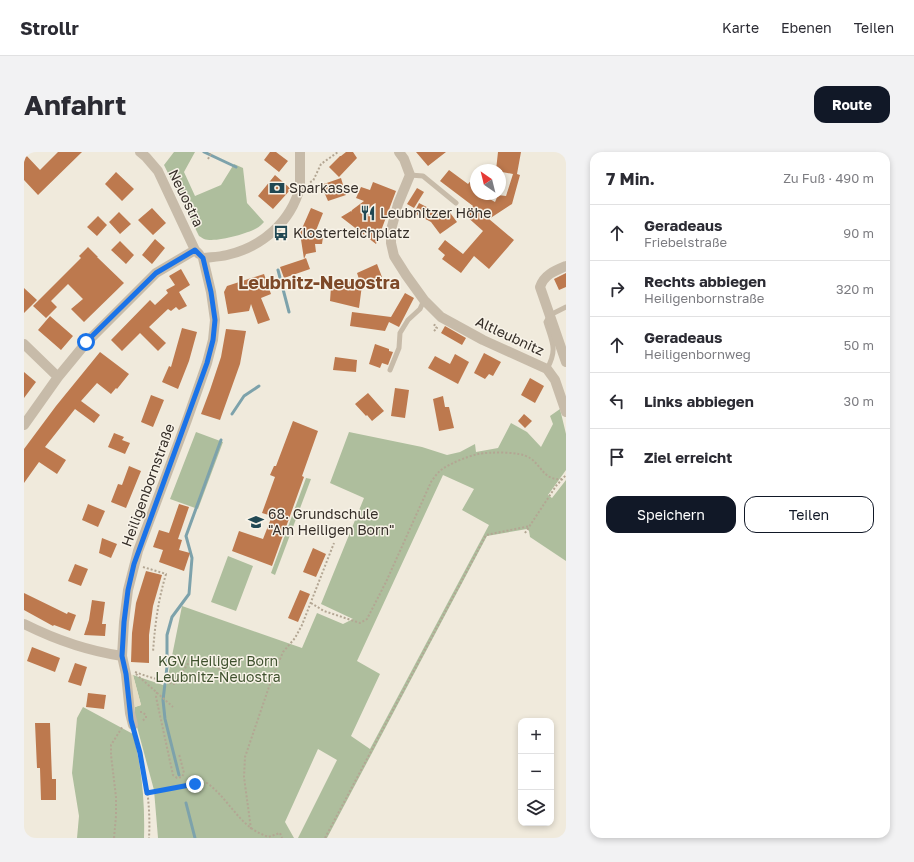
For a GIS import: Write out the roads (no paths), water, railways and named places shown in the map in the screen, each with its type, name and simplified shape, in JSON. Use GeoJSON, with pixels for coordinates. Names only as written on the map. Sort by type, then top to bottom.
{"type":"FeatureCollection","features":[{"type":"Feature","properties":{"kind":"street","name":"Neuostra"},"geometry":{"type":"LineString","coordinates":[[140,152],[158,171],[195,250],[203,258]]}},
{"type":"Feature","properties":{"kind":"street"},"geometry":{"type":"LineString","coordinates":[[203,258],[228,255],[256,245],[288,215],[296,202],[300,187],[300,152]]}},
{"type":"Feature","properties":{"kind":"street"},"geometry":{"type":"LineString","coordinates":[[399,152],[404,159],[410,175]]}},
{"type":"Feature","properties":{"kind":"street","name":"Altleubnitz"},"geometry":{"type":"LineString","coordinates":[[410,175],[398,204],[391,230],[391,243],[394,256],[406,275],[424,300],[441,317],[483,340],[547,369],[555,380],[566,412]]}},
{"type":"Feature","properties":{"kind":"street"},"geometry":{"type":"LineString","coordinates":[[24,425],[58,377],[86,342],[156,273],[195,250]]}},
{"type":"Feature","properties":{"kind":"street","name":"Heiligenbornstraße"},"geometry":{"type":"LineString","coordinates":[[129,724],[130,713],[122,656],[128,590],[134,564],[205,370],[213,340],[215,320],[211,292],[203,258]]}},
{"type":"Feature","properties":{"kind":"street"},"geometry":{"type":"LineString","coordinates":[[566,266],[543,279],[540,287],[562,343],[566,362]]}},
{"type":"Feature","properties":{"kind":"street"},"geometry":{"type":"LineString","coordinates":[[24,344],[58,377]]}},
{"type":"Feature","properties":{"kind":"street"},"geometry":{"type":"LineString","coordinates":[[24,624],[68,642],[109,654],[122,656]]}},
{"type":"Feature","properties":{"kind":"lane"},"geometry":{"type":"LineString","coordinates":[[410,175],[423,176],[456,203]]}},
{"type":"Feature","properties":{"kind":"lane"},"geometry":{"type":"LineString","coordinates":[[390,370],[399,348],[400,333],[408,320],[420,308],[424,300]]}},
{"type":"Feature","properties":{"kind":"lane"},"geometry":{"type":"LineString","coordinates":[[547,369],[554,353],[553,344],[546,322],[550,315],[566,307]]}},
{"type":"Feature","properties":{"kind":"waterway"},"geometry":{"type":"LineString","coordinates":[[204,152],[236,167]]}},
{"type":"Feature","properties":{"kind":"waterway"},"geometry":{"type":"LineString","coordinates":[[278,270],[289,312]]}},
{"type":"Feature","properties":{"kind":"waterway"},"geometry":{"type":"LineString","coordinates":[[232,414],[244,396],[259,386]]}},
{"type":"Feature","properties":{"kind":"waterway"},"geometry":{"type":"LineString","coordinates":[[179,775],[165,719],[163,700],[167,667],[167,635],[172,617],[189,594],[192,558],[186,536],[221,440]]}},
{"type":"Feature","properties":{"kind":"waterway"},"geometry":{"type":"LineString","coordinates":[[186,803],[195,838]]}},
{"type":"Feature","properties":{"kind":"place","name":"Sparkasse"},"geometry":{"type":"Point","coordinates":[277,188]}},
{"type":"Feature","properties":{"kind":"place","name":"Leubnitzer Höhe"},"geometry":{"type":"Point","coordinates":[368,213]}},
{"type":"Feature","properties":{"kind":"place","name":"Klosterteichplatz"},"geometry":{"type":"Point","coordinates":[281,233]}},
{"type":"Feature","properties":{"kind":"place","name":"68. Grundschule \"Am Heiligen Born\""},"geometry":{"type":"Point","coordinates":[256,522]}},
{"type":"Feature","properties":{"kind":"district","name":"Leubnitz-Neuostra"},"geometry":{"type":"Point","coordinates":[319,283]}},
{"type":"Feature","properties":{"kind":"park label","name":"KGV Heiliger Born Leubnitz-Neuostra"},"geometry":{"type":"Point","coordinates":[218,670]}}]}
